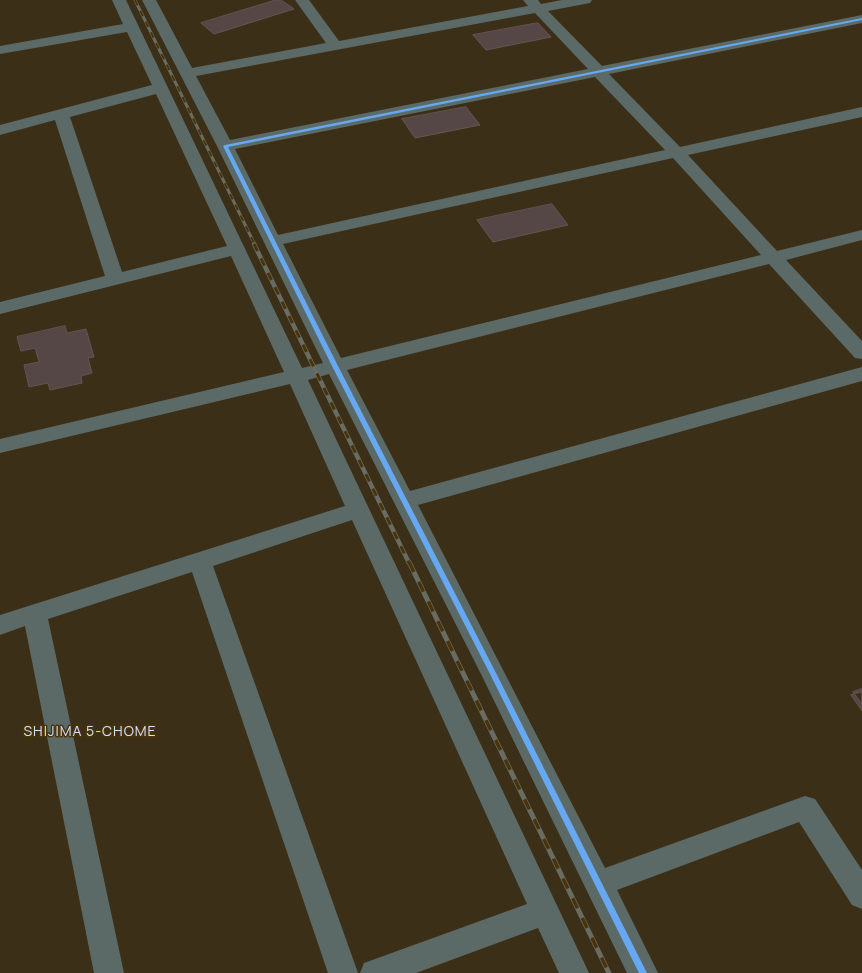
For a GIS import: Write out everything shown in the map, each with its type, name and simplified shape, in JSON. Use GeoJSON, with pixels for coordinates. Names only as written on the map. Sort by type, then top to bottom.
{"type":"FeatureCollection","features":[{"type":"Feature","properties":{"kind":"street"},"geometry":{"type":"LineString","coordinates":[[118,0],[237,250],[574,973]]}},
{"type":"Feature","properties":{"kind":"street"},"geometry":{"type":"LineString","coordinates":[[149,0],[493,673],[597,884],[643,973]]}},
{"type":"Feature","properties":{"kind":"street"},"geometry":{"type":"LineString","coordinates":[[302,0],[335,46]]}},
{"type":"Feature","properties":{"kind":"street"},"geometry":{"type":"LineString","coordinates":[[187,72],[335,46],[534,4],[585,0]]}},
{"type":"Feature","properties":{"kind":"street"},"geometry":{"type":"LineString","coordinates":[[534,4],[676,152],[862,353]]}},
{"type":"Feature","properties":{"kind":"street"},"geometry":{"type":"LineString","coordinates":[[224,146],[862,19]]}},
{"type":"Feature","properties":{"kind":"street"},"geometry":{"type":"LineString","coordinates":[[0,50],[132,27]]}},
{"type":"Feature","properties":{"kind":"street"},"geometry":{"type":"LineString","coordinates":[[0,130],[160,88]]}},
{"type":"Feature","properties":{"kind":"street"},"geometry":{"type":"LineString","coordinates":[[273,241],[862,112]]}},
{"type":"Feature","properties":{"kind":"street"},"geometry":{"type":"LineString","coordinates":[[61,114],[115,280]]}},
{"type":"Feature","properties":{"kind":"street"},"geometry":{"type":"LineString","coordinates":[[0,446],[296,376],[862,235]]}},
{"type":"Feature","properties":{"kind":"street"},"geometry":{"type":"LineString","coordinates":[[0,308],[237,250]]}},
{"type":"Feature","properties":{"kind":"street"},"geometry":{"type":"LineString","coordinates":[[404,501],[862,374]]}},
{"type":"Feature","properties":{"kind":"street"},"geometry":{"type":"LineString","coordinates":[[0,625],[358,510]]}},
{"type":"Feature","properties":{"kind":"street"},"geometry":{"type":"LineString","coordinates":[[200,562],[343,973]]}},
{"type":"Feature","properties":{"kind":"street"},"geometry":{"type":"LineString","coordinates":[[35,614],[109,973]]}},
{"type":"Feature","properties":{"kind":"street"},"geometry":{"type":"LineString","coordinates":[[597,884],[805,808],[862,895]]}},
{"type":"Feature","properties":{"kind":"street"},"geometry":{"type":"LineString","coordinates":[[375,973],[545,912]]}},
{"type":"Feature","properties":{"kind":"building"},"geometry":{"type":"Polygon","coordinates":[[[276,0],[281,0],[294,9],[214,34],[201,23],[276,0]]]}},
{"type":"Feature","properties":{"kind":"building"},"geometry":{"type":"Polygon","coordinates":[[[538,23],[551,37],[486,50],[473,35],[538,23]]]}},
{"type":"Feature","properties":{"kind":"building"},"geometry":{"type":"Polygon","coordinates":[[[466,107],[480,125],[415,138],[402,119],[466,107]]]}},
{"type":"Feature","properties":{"kind":"building"},"geometry":{"type":"Polygon","coordinates":[[[552,204],[568,225],[493,242],[477,220],[552,204]]]}},
{"type":"Feature","properties":{"kind":"building"},"geometry":{"type":"Polygon","coordinates":[[[65,326],[67,333],[86,329],[94,357],[88,358],[92,373],[81,376],[82,383],[50,390],[48,383],[29,387],[24,365],[39,362],[35,348],[21,351],[17,337],[65,326]]]}},
{"type":"Feature","properties":{"kind":"building"},"geometry":{"type":"Polygon","coordinates":[[[862,689],[862,704],[853,692],[862,689]]]}},
{"type":"Feature","properties":{"kind":"building"},"geometry":{"type":"Polygon","coordinates":[[[862,692],[862,711],[851,695],[862,692]]]}},
{"type":"Feature","properties":{"kind":"railway"},"geometry":{"type":"LineString","coordinates":[[135,0],[255,245]]}},
{"type":"Feature","properties":{"kind":"railway"},"geometry":{"type":"LineString","coordinates":[[254,244],[409,563]]}},
{"type":"Feature","properties":{"kind":"railway"},"geometry":{"type":"LineString","coordinates":[[409,562],[609,973]]}},
{"type":"Feature","properties":{"kind":"cycle path"},"geometry":{"type":"LineString","coordinates":[[643,973],[493,673],[335,366],[225,146],[862,19]]}},
{"type":"Feature","properties":{"kind":"district","name":"SHIJIMA 5-CHOME"},"geometry":{"type":"Point","coordinates":[90,732]}}]}
